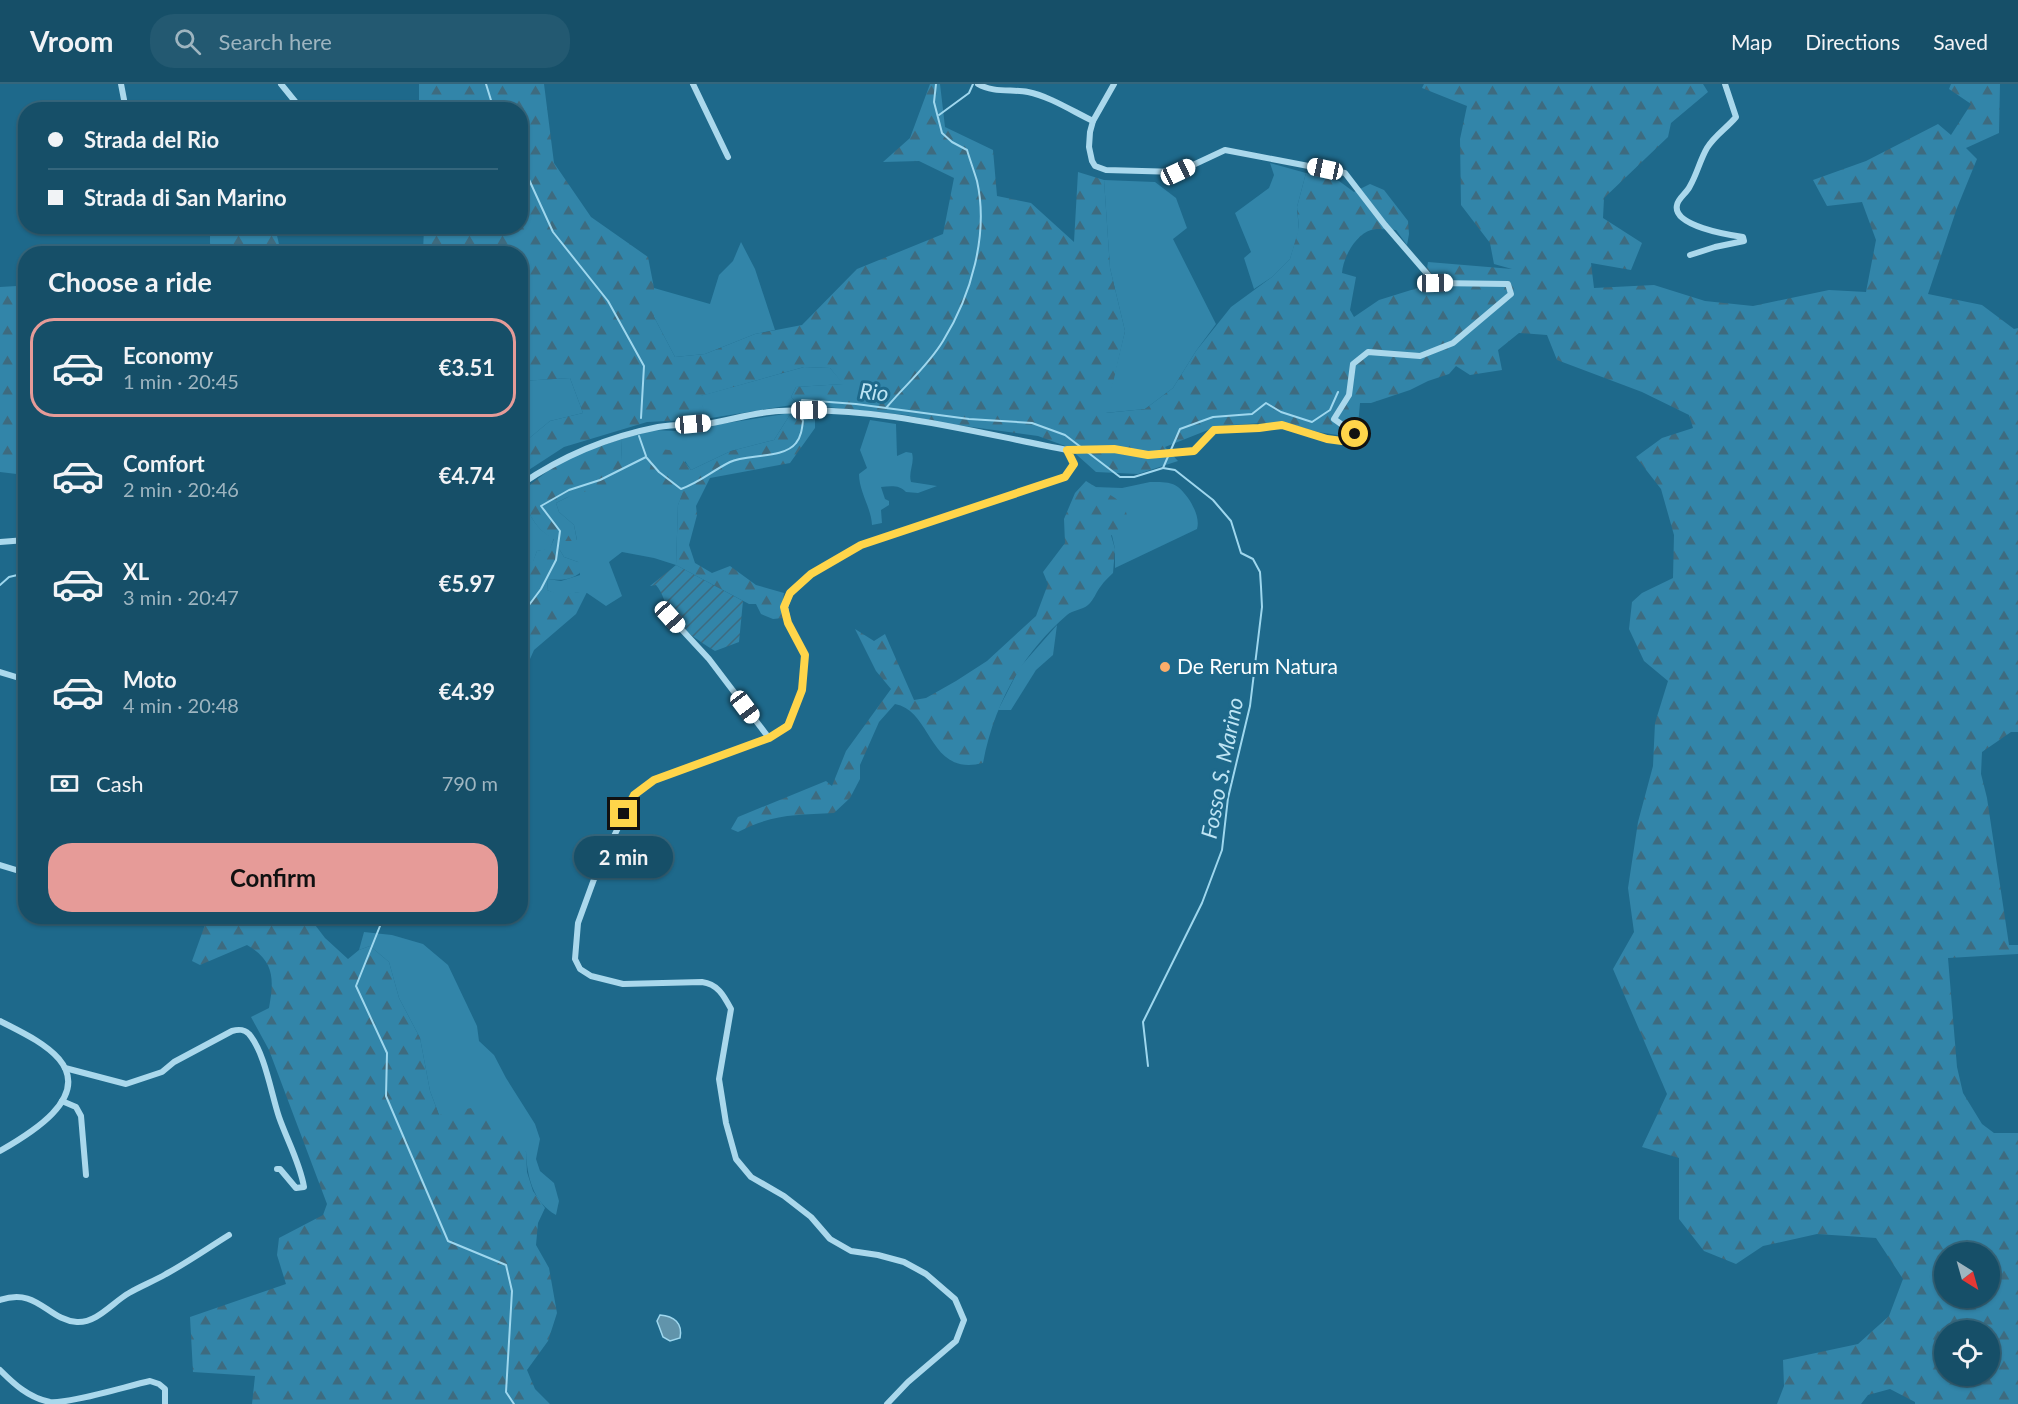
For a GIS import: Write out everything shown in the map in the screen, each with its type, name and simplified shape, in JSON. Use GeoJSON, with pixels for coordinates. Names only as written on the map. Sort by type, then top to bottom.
{"type":"FeatureCollection","features":[{"type":"Feature","properties":{"kind":"street"},"geometry":{"type":"LineString","coordinates":[[122,84],[125,102]]}},
{"type":"Feature","properties":{"kind":"street"},"geometry":{"type":"LineString","coordinates":[[281,84],[296,102]]}},
{"type":"Feature","properties":{"kind":"street"},"geometry":{"type":"LineString","coordinates":[[693,84],[728,157]]}},
{"type":"Feature","properties":{"kind":"street"},"geometry":{"type":"LineString","coordinates":[[978,84],[997,90],[1030,92],[1093,121]]}},
{"type":"Feature","properties":{"kind":"street"},"geometry":{"type":"LineString","coordinates":[[528,479],[547,466],[585,447],[658,427],[711,423],[777,411],[831,410],[920,421],[1067,450],[1114,449],[1148,455],[1194,451],[1214,430],[1282,425],[1327,439],[1342,441],[1355,434],[1334,419],[1349,395],[1353,364],[1368,352],[1420,356],[1453,343],[1511,294],[1508,284],[1435,283],[1384,225],[1345,173],[1224,150],[1178,172],[1106,170],[1095,166],[1089,147],[1093,121],[1114,84]]}},
{"type":"Feature","properties":{"kind":"street"},"geometry":{"type":"LineString","coordinates":[[1690,255],[1744,241],[1743,237],[1711,232],[1682,218],[1676,209],[1677,202],[1692,184],[1708,147],[1736,117],[1725,84]]}},
{"type":"Feature","properties":{"kind":"street"},"geometry":{"type":"LineString","coordinates":[[887,1404],[908,1382],[956,1341],[964,1320],[955,1299],[926,1274],[904,1262],[878,1254],[851,1251],[830,1239],[811,1217],[784,1196],[752,1177],[736,1159],[726,1123],[719,1079],[731,1009],[720,990],[709,983],[702,982],[623,984],[591,976],[580,969],[575,959],[578,923],[597,871],[634,795],[654,780],[769,738],[788,726],[802,690],[805,655],[786,617],[784,607],[790,593],[811,574],[861,545],[1065,477],[1074,464],[1067,450]]}},
{"type":"Feature","properties":{"kind":"street"},"geometry":{"type":"LineString","coordinates":[[0,542],[18,541]]}},
{"type":"Feature","properties":{"kind":"street"},"geometry":{"type":"LineString","coordinates":[[670,617],[709,659],[769,738]]}},
{"type":"Feature","properties":{"kind":"street"},"geometry":{"type":"LineString","coordinates":[[0,672],[18,678]]}},
{"type":"Feature","properties":{"kind":"street"},"geometry":{"type":"LineString","coordinates":[[0,865],[18,871]]}},
{"type":"Feature","properties":{"kind":"street"},"geometry":{"type":"LineString","coordinates":[[0,1021],[36,1041],[57,1057],[65,1068],[68,1082],[62,1101],[51,1116],[0,1151]]}},
{"type":"Feature","properties":{"kind":"street"},"geometry":{"type":"LineString","coordinates":[[65,1068],[126,1084],[133,1083],[162,1072],[174,1062],[232,1031],[239,1029],[245,1031],[251,1036],[266,1069],[278,1115],[304,1187],[296,1188],[287,1175],[277,1169]]}},
{"type":"Feature","properties":{"kind":"street"},"geometry":{"type":"LineString","coordinates":[[62,1101],[76,1107],[81,1116],[86,1175]]}},
{"type":"Feature","properties":{"kind":"street"},"geometry":{"type":"LineString","coordinates":[[0,1300],[16,1297],[32,1299],[61,1317],[76,1322],[85,1321],[94,1318],[126,1295],[165,1275],[230,1235]]}},
{"type":"Feature","properties":{"kind":"street"},"geometry":{"type":"LineString","coordinates":[[0,1370],[17,1387],[39,1399],[53,1403],[150,1382],[159,1384],[165,1389],[165,1404]]}},
{"type":"Feature","properties":{"kind":"green space"},"geometry":{"type":"Polygon","coordinates":[[[419,84],[544,84],[554,163],[591,217],[648,257],[654,288],[654,317],[675,357],[705,354],[755,334],[802,325],[857,269],[943,234],[954,178],[919,161],[883,162],[910,138],[930,84],[940,84],[945,127],[993,150],[997,196],[1031,203],[1074,242],[1078,172],[1104,180],[1110,268],[1125,331],[1106,413],[1145,409],[1173,388],[1196,351],[1231,307],[1272,277],[1290,259],[1299,228],[1297,207],[1306,173],[1339,181],[1354,192],[1370,184],[1384,190],[1408,221],[1407,245],[1396,230],[1377,229],[1365,233],[1351,248],[1342,273],[1356,277],[1350,310],[1354,317],[1379,300],[1424,286],[1428,262],[1512,269],[1494,264],[1490,243],[1461,205],[1460,139],[1467,106],[1422,88],[1424,84],[1703,84],[1708,92],[1671,123],[1668,137],[1604,198],[1603,218],[1642,243],[1631,270],[1591,263],[1594,288],[1654,285],[1705,301],[1753,306],[1829,290],[1866,292],[1876,240],[1862,202],[1827,206],[1813,180],[1866,161],[1938,124],[1951,135],[1971,104],[1949,89],[1951,84],[2000,84],[1999,133],[1966,148],[1977,159],[1957,208],[1928,294],[1982,305],[2014,329],[2018,328],[2018,732],[2011,732],[1982,752],[1981,774],[1987,798],[2009,945],[2018,945],[2018,954],[1948,958],[1957,1067],[1963,1093],[1982,1124],[1994,1133],[2018,1133],[2018,1404],[1915,1404],[1890,1389],[1868,1395],[1861,1404],[1777,1404],[1784,1386],[1783,1360],[1858,1344],[1889,1316],[1903,1279],[1876,1238],[1817,1234],[1763,1246],[1736,1264],[1704,1251],[1679,1219],[1679,1158],[1642,1147],[1667,1094],[1613,969],[1634,932],[1628,888],[1638,822],[1653,766],[1655,723],[1668,681],[1644,661],[1629,629],[1632,602],[1642,593],[1673,578],[1674,535],[1661,489],[1636,457],[1662,438],[1693,428],[1689,415],[1642,392],[1557,360],[1547,335],[1519,333],[1498,350],[1502,370],[1470,375],[1456,366],[1449,374],[1410,390],[1371,403],[1360,403],[1358,425],[1344,436],[1318,432],[1287,423],[1218,426],[1165,447],[1178,461],[1138,474],[1096,472],[1068,447],[1038,436],[942,423],[906,415],[798,404],[791,397],[796,387],[843,384],[830,368],[804,367],[701,396],[705,419],[647,422],[564,447],[528,470],[528,439],[550,421],[583,413],[570,378],[528,381],[528,246],[423,246],[424,234],[528,234],[528,102],[419,102],[419,84]]]}},
{"type":"Feature","properties":{"kind":"green space"},"geometry":{"type":"Polygon","coordinates":[[[1270,163],[1306,173],[1297,207],[1299,230],[1290,259],[1272,277],[1254,289],[1244,258],[1251,252],[1235,213],[1269,188],[1274,175],[1270,163]]]}},
{"type":"Feature","properties":{"kind":"green space"},"geometry":{"type":"Polygon","coordinates":[[[1104,180],[1155,182],[1176,198],[1187,228],[1173,239],[1216,324],[1173,388],[1145,409],[1105,413],[1125,331],[1110,268],[1104,180]]]}},
{"type":"Feature","properties":{"kind":"green space"},"geometry":{"type":"Polygon","coordinates":[[[210,234],[277,234],[279,246],[210,246],[210,234]]]}},
{"type":"Feature","properties":{"kind":"green space"},"geometry":{"type":"Polygon","coordinates":[[[741,242],[755,269],[775,330],[755,334],[705,354],[675,357],[654,317],[654,288],[710,304],[719,275],[733,261],[741,242]]]}},
{"type":"Feature","properties":{"kind":"green space"},"geometry":{"type":"Polygon","coordinates":[[[17,286],[18,474],[0,472],[0,287],[17,286]]]}},
{"type":"Feature","properties":{"kind":"green space"},"geometry":{"type":"Polygon","coordinates":[[[804,367],[830,368],[844,384],[796,387],[791,397],[798,404],[705,419],[700,396],[804,367]]]}},
{"type":"Feature","properties":{"kind":"green space"},"geometry":{"type":"Polygon","coordinates":[[[570,378],[583,413],[550,421],[528,439],[528,381],[570,378]]]}},
{"type":"Feature","properties":{"kind":"green space"},"geometry":{"type":"Polygon","coordinates":[[[791,413],[774,440],[731,451],[691,470],[685,461],[683,493],[678,505],[676,565],[622,552],[609,562],[622,596],[606,606],[587,593],[579,592],[560,596],[547,590],[548,579],[561,581],[580,575],[578,562],[564,557],[558,547],[560,541],[577,540],[574,525],[559,512],[556,503],[621,460],[622,439],[654,430],[676,431],[791,413]]]}},
{"type":"Feature","properties":{"kind":"green space"},"geometry":{"type":"Polygon","coordinates":[[[791,413],[815,413],[815,428],[790,463],[710,478],[696,506],[697,515],[689,545],[695,563],[712,573],[730,566],[756,585],[784,593],[783,618],[773,619],[761,614],[756,604],[749,604],[676,565],[678,505],[682,494],[662,493],[649,473],[654,448],[676,451],[691,470],[731,451],[774,440],[791,413]]]}},
{"type":"Feature","properties":{"kind":"green space"},"geometry":{"type":"Polygon","coordinates":[[[870,420],[896,424],[897,456],[906,452],[912,453],[911,482],[937,486],[918,493],[906,492],[895,486],[881,487],[889,505],[881,510],[882,523],[872,525],[859,474],[867,468],[860,450],[870,420]]]}},
{"type":"Feature","properties":{"kind":"green space"},"geometry":{"type":"Polygon","coordinates":[[[622,439],[621,460],[627,478],[556,503],[559,512],[574,525],[577,541],[560,541],[558,547],[564,557],[578,562],[584,568],[577,575],[568,579],[548,579],[547,590],[563,594],[587,592],[576,614],[534,650],[528,660],[528,564],[533,561],[537,551],[550,548],[554,539],[542,531],[529,513],[528,486],[568,457],[622,439]]]}},
{"type":"Feature","properties":{"kind":"green space"},"geometry":{"type":"Polygon","coordinates":[[[1086,481],[1113,496],[1124,507],[1128,523],[1127,536],[1117,538],[1111,535],[1115,549],[1113,573],[1102,584],[1090,603],[1067,615],[1036,646],[1024,663],[994,720],[983,763],[965,765],[951,761],[941,752],[917,718],[907,709],[895,704],[879,722],[860,765],[860,779],[850,798],[834,813],[784,816],[738,832],[731,829],[738,817],[826,781],[832,786],[846,751],[891,689],[876,671],[855,629],[874,641],[885,634],[914,700],[926,698],[987,661],[1036,616],[1048,584],[1043,572],[1065,543],[1064,519],[1075,493],[1086,481]]]}},
{"type":"Feature","properties":{"kind":"green space"},"geometry":{"type":"Polygon","coordinates":[[[1150,482],[1172,484],[1182,491],[1196,512],[1197,529],[1115,568],[1115,549],[1102,491],[1095,487],[1122,488],[1150,482]]]}},
{"type":"Feature","properties":{"kind":"green space"},"geometry":{"type":"Polygon","coordinates":[[[528,510],[537,525],[547,535],[554,538],[550,549],[537,551],[533,562],[528,564],[528,510]]]}},
{"type":"Feature","properties":{"kind":"green space"},"geometry":{"type":"Polygon","coordinates":[[[676,565],[743,601],[739,642],[715,651],[691,635],[675,620],[659,588],[656,585],[650,586],[676,565]]]}},
{"type":"Feature","properties":{"kind":"green space"},"geometry":{"type":"Polygon","coordinates":[[[1057,625],[1053,655],[1036,670],[1011,710],[998,710],[1020,667],[1057,625]]]}},
{"type":"Feature","properties":{"kind":"green space"},"geometry":{"type":"Polygon","coordinates":[[[314,924],[325,938],[348,959],[359,950],[370,946],[389,962],[399,998],[420,1038],[430,1091],[439,1115],[471,1108],[510,1131],[526,1152],[527,1172],[533,1191],[545,1208],[538,1223],[536,1245],[549,1268],[557,1313],[548,1341],[527,1370],[535,1389],[550,1404],[252,1404],[255,1376],[193,1372],[190,1317],[286,1284],[277,1255],[279,1238],[323,1215],[327,1204],[269,1050],[251,1017],[269,1008],[272,980],[268,965],[256,951],[247,945],[200,965],[192,961],[205,925],[314,924]]]}},
{"type":"Feature","properties":{"kind":"green space"},"geometry":{"type":"Polygon","coordinates":[[[364,932],[392,935],[423,944],[448,965],[477,1026],[479,1041],[494,1055],[535,1124],[540,1139],[536,1159],[540,1171],[554,1183],[559,1201],[556,1215],[542,1203],[533,1188],[526,1152],[439,1115],[430,1091],[420,1038],[399,998],[389,962],[370,946],[359,950],[364,932]]]}},
{"type":"Feature","properties":{"kind":"shaded area"},"geometry":{"type":"Polygon","coordinates":[[[660,1315],[669,1317],[679,1324],[680,1338],[670,1341],[663,1337],[657,1321],[660,1315]]]}},
{"type":"Feature","properties":{"kind":"waterway"},"geometry":{"type":"LineString","coordinates":[[486,84],[492,102]]}},
{"type":"Feature","properties":{"kind":"waterway"},"geometry":{"type":"LineString","coordinates":[[886,408],[943,341],[969,285],[979,243],[981,222],[977,181],[967,150],[952,142],[942,133],[934,102],[936,84]]}},
{"type":"Feature","properties":{"kind":"waterway"},"geometry":{"type":"LineString","coordinates":[[939,115],[969,93],[973,84]]}},
{"type":"Feature","properties":{"kind":"waterway"},"geometry":{"type":"LineString","coordinates":[[528,177],[553,232],[608,301],[644,366],[641,418]]}},
{"type":"Feature","properties":{"kind":"waterway","name":"Rio"},"geometry":{"type":"LineString","coordinates":[[1086,451],[1120,477],[1134,477],[1163,468],[1180,429],[1213,417],[1252,414],[1266,403],[1281,412],[1312,422],[1330,410],[1338,392]]}},
{"type":"Feature","properties":{"kind":"waterway","name":"Rio"},"geometry":{"type":"LineString","coordinates":[[528,606],[541,589],[556,560],[560,531],[541,506],[569,490],[600,480],[646,457],[659,472],[681,489],[730,462],[783,452],[796,443],[800,436],[803,421],[802,400],[856,404],[969,419],[1032,423],[1065,435],[1082,448]]}},
{"type":"Feature","properties":{"kind":"waterway"},"geometry":{"type":"LineString","coordinates":[[639,436],[646,456]]}},
{"type":"Feature","properties":{"kind":"waterway","name":"Fosso S. Marino"},"geometry":{"type":"LineString","coordinates":[[1148,1066],[1143,1022],[1202,903],[1222,850],[1228,798],[1250,706],[1262,607],[1260,572],[1253,559],[1241,553],[1231,521],[1213,500],[1175,470],[1163,468]]}},
{"type":"Feature","properties":{"kind":"waterway","name":"Rio"},"geometry":{"type":"LineString","coordinates":[[0,585],[9,577],[18,575]]}},
{"type":"Feature","properties":{"kind":"waterway"},"geometry":{"type":"LineString","coordinates":[[381,924],[356,986],[387,1053],[386,1096],[448,1241],[506,1265],[512,1291],[506,1392],[514,1404]]}},
{"type":"Feature","properties":{"kind":"place","name":"De Rerum Natura"},"geometry":{"type":"Point","coordinates":[1165,667]}},
{"type":"Feature","properties":{"kind":"route"},"geometry":{"type":"LineString","coordinates":[[624,814],[634,795],[654,780],[769,738],[788,726],[802,690],[805,655],[788,623],[784,607],[790,593],[811,574],[861,545],[1065,477],[1074,464],[1067,450],[1114,449],[1148,455],[1194,451],[1214,430],[1282,425],[1327,439],[1342,441],[1355,434]]}}]}
